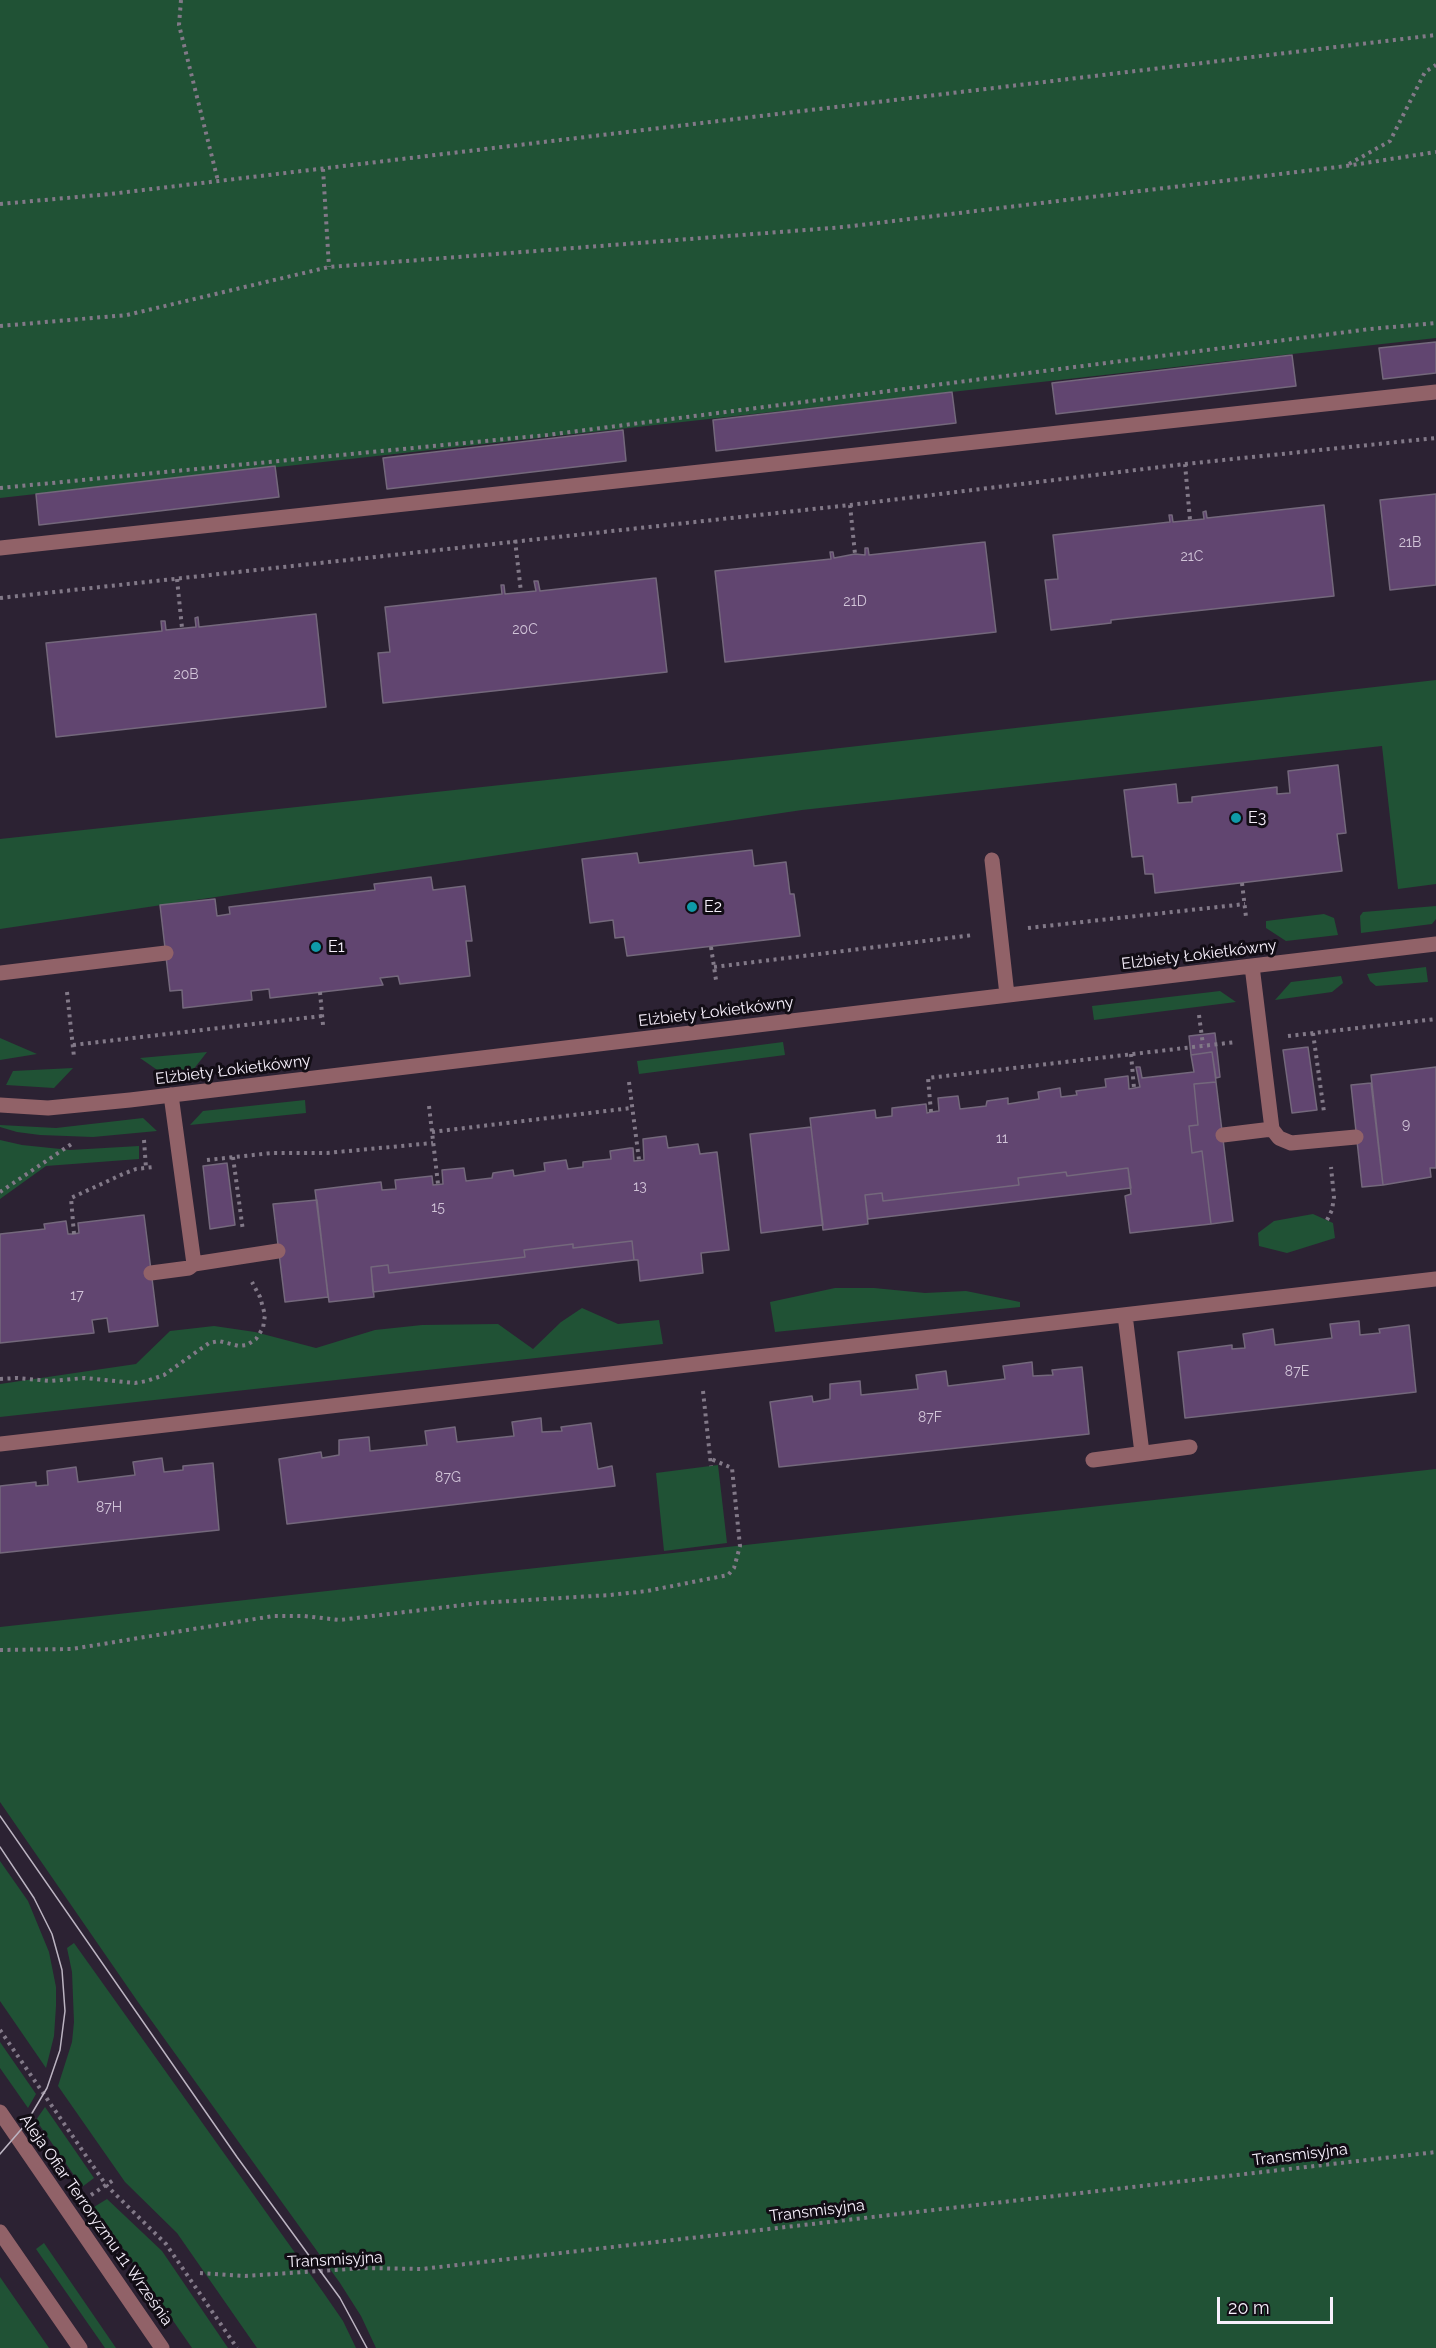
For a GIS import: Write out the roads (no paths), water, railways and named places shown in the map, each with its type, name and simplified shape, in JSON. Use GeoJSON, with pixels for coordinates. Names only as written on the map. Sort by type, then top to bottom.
{"type":"FeatureCollection","features":[{"type":"Feature","properties":{"kind":"street"},"geometry":{"type":"LineString","coordinates":[[0,548],[1436,392]]}},
{"type":"Feature","properties":{"kind":"street"},"geometry":{"type":"LineString","coordinates":[[992,860],[1007,995]]}},
{"type":"Feature","properties":{"kind":"street","name":"Elżbiety Łokietkówny"},"geometry":{"type":"LineString","coordinates":[[0,1105],[48,1108],[171,1095],[1436,944]]}},
{"type":"Feature","properties":{"kind":"street"},"geometry":{"type":"LineString","coordinates":[[0,973],[166,953]]}},
{"type":"Feature","properties":{"kind":"street"},"geometry":{"type":"LineString","coordinates":[[1252,966],[1272,1129],[1279,1138],[1291,1143],[1356,1137]]}},
{"type":"Feature","properties":{"kind":"street"},"geometry":{"type":"LineString","coordinates":[[171,1095],[194,1264]]}},
{"type":"Feature","properties":{"kind":"street"},"geometry":{"type":"LineString","coordinates":[[1223,1135],[1272,1129]]}},
{"type":"Feature","properties":{"kind":"street"},"geometry":{"type":"LineString","coordinates":[[152,1273],[278,1251]]}},
{"type":"Feature","properties":{"kind":"street"},"geometry":{"type":"LineString","coordinates":[[0,1444],[1436,1279]]}},
{"type":"Feature","properties":{"kind":"street"},"geometry":{"type":"LineString","coordinates":[[1125,1315],[1142,1453]]}},
{"type":"Feature","properties":{"kind":"street"},"geometry":{"type":"LineString","coordinates":[[1093,1460],[1190,1447]]}},
{"type":"Feature","properties":{"kind":"street","name":"Aleja Ofiar Terroryzmu 11 Września"},"geometry":{"type":"LineString","coordinates":[[0,2112],[5,2131],[162,2348]]}},
{"type":"Feature","properties":{"kind":"street"},"geometry":{"type":"LineString","coordinates":[[0,2232],[80,2348]]}},
{"type":"Feature","properties":{"kind":"tram line"},"geometry":{"type":"LineString","coordinates":[[0,1816],[237,2157],[340,2298],[367,2348]]}},
{"type":"Feature","properties":{"kind":"tram line"},"geometry":{"type":"LineString","coordinates":[[0,1847],[34,1898],[52,1934],[62,1970],[65,2011],[60,2050],[47,2088],[25,2125],[0,2154]]}},
{"type":"Feature","properties":{"kind":"place","name":"E3"},"geometry":{"type":"Point","coordinates":[1236,818]}},
{"type":"Feature","properties":{"kind":"place","name":"E2"},"geometry":{"type":"Point","coordinates":[692,907]}},
{"type":"Feature","properties":{"kind":"place","name":"E1"},"geometry":{"type":"Point","coordinates":[316,947]}}]}
